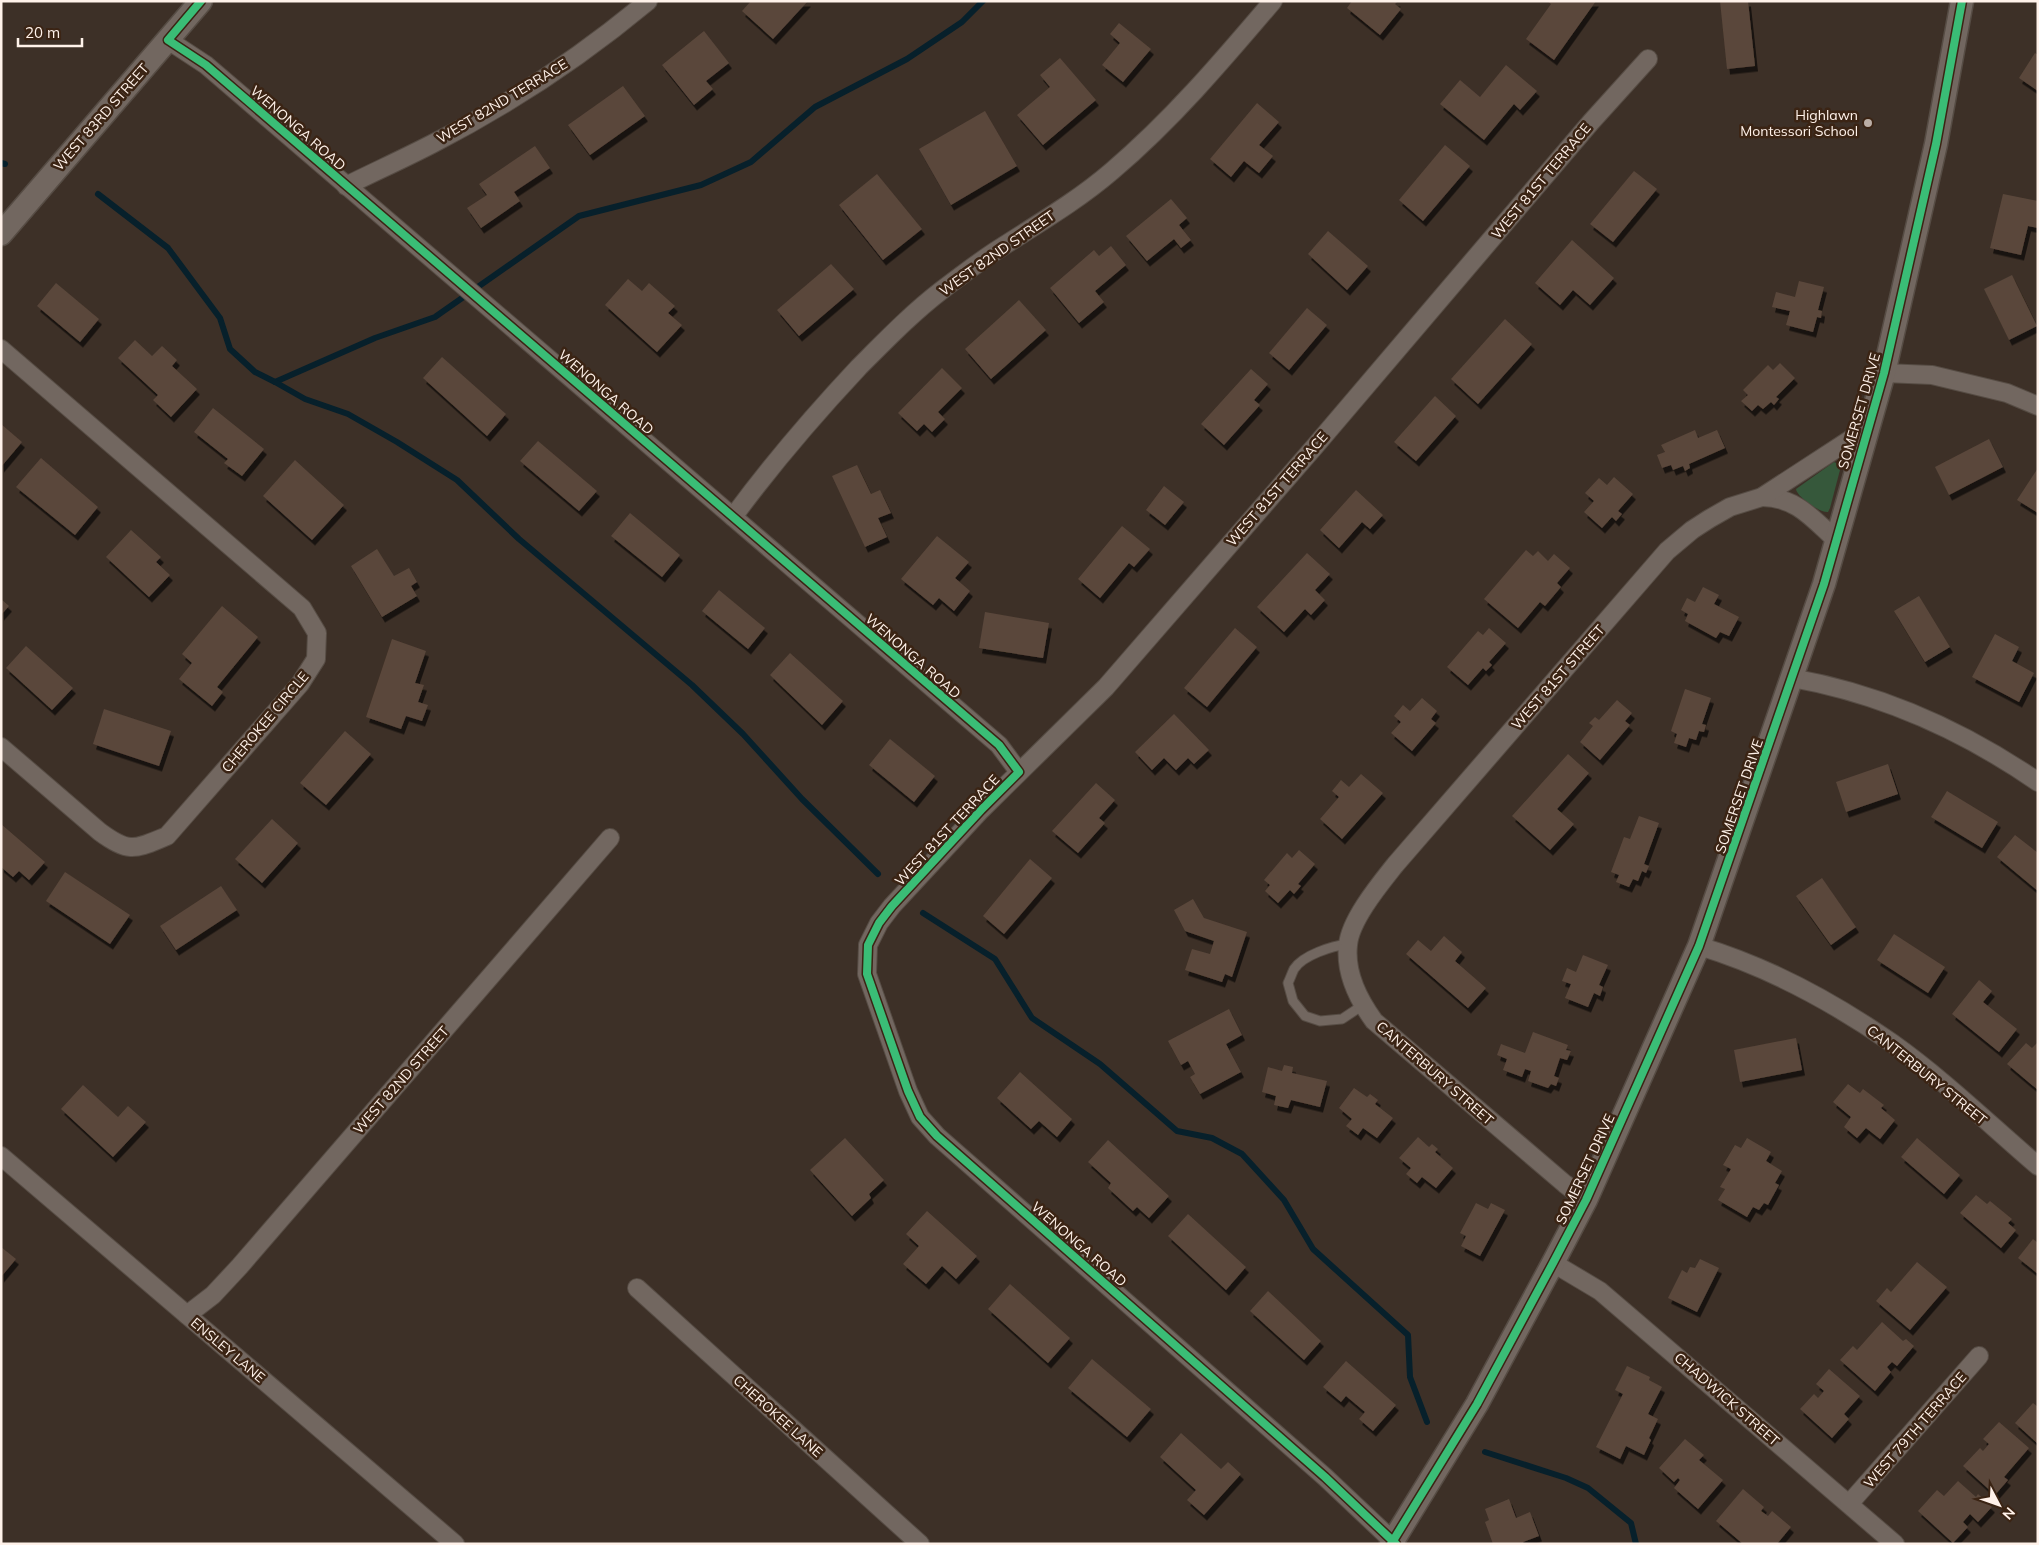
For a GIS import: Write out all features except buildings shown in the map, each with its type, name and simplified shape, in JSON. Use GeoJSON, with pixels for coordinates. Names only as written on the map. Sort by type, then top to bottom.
{"type":"FeatureCollection","features":[{"type":"Feature","properties":{"kind":"street","name":"WEST 83RD STREET"},"geometry":{"type":"LineString","coordinates":[[1,234],[201,1]]}},
{"type":"Feature","properties":{"kind":"street","name":"WEST 82ND TERRACE"},"geometry":{"type":"LineString","coordinates":[[346,186],[432,144],[514,97],[601,38],[648,1]]}},
{"type":"Feature","properties":{"kind":"street","name":"WEST 82ND STREET"},"geometry":{"type":"LineString","coordinates":[[733,517],[770,467],[808,423],[894,332],[941,291],[984,259],[1062,208],[1110,172],[1159,129],[1206,80],[1273,1]]}},
{"type":"Feature","properties":{"kind":"street","name":"SOMERSET DRIVE"},"geometry":{"type":"LineString","coordinates":[[1393,1543],[1477,1404],[1586,1200],[1699,946],[1824,584],[1884,374],[1936,144],[1962,1]]}},
{"type":"Feature","properties":{"kind":"street","name":"WENONGA ROAD"},"geometry":{"type":"LineString","coordinates":[[168,40],[206,65],[999,745],[1019,772]]}},
{"type":"Feature","properties":{"kind":"street","name":"WEST 81ST TERRACE"},"geometry":{"type":"LineString","coordinates":[[892,906],[981,810],[1106,687],[1316,445],[1591,122],[1648,59]]}},
{"type":"Feature","properties":{"kind":"street","name":"CHEROKEE CIRCLE"},"geometry":{"type":"LineString","coordinates":[[1,349],[302,608],[317,633],[316,659],[300,684],[167,836],[138,848],[116,844],[1,747]]}},
{"type":"Feature","properties":{"kind":"street"},"geometry":{"type":"LineString","coordinates":[[1884,374],[1932,375],[2007,393],[2038,406]]}},
{"type":"Feature","properties":{"kind":"street","name":"WEST 81ST STREET"},"geometry":{"type":"LineString","coordinates":[[1377,888],[1667,551],[1708,519],[1730,508],[1762,497],[1868,428]]}},
{"type":"Feature","properties":{"kind":"street","name":"WEST 81ST STREET"},"geometry":{"type":"LineString","coordinates":[[1762,497],[1777,497],[1790,501],[1836,540]]}},
{"type":"Feature","properties":{"kind":"street"},"geometry":{"type":"LineString","coordinates":[[1792,678],[1830,685],[1870,697],[1942,725],[1992,752],[2038,782]]}},
{"type":"Feature","properties":{"kind":"street","name":"WEST 82ND STREET"},"geometry":{"type":"LineString","coordinates":[[187,1315],[212,1295],[240,1266],[610,838]]}},
{"type":"Feature","properties":{"kind":"street","name":"CANTERBURY STREET"},"geometry":{"type":"LineString","coordinates":[[1377,888],[1357,919],[1348,944],[1349,964],[1354,988],[1362,1005],[1374,1021],[1390,1036],[1586,1200]]}},
{"type":"Feature","properties":{"kind":"street","name":"WENONGA ROAD"},"geometry":{"type":"LineString","coordinates":[[892,906],[879,923],[868,945],[866,974],[908,1091],[920,1117],[936,1136],[1317,1470],[1393,1543]]}},
{"type":"Feature","properties":{"kind":"street","name":"CANTERBURY STREET"},"geometry":{"type":"LineString","coordinates":[[1699,946],[1785,979],[1847,1013],[1894,1044],[2038,1166]]}},
{"type":"Feature","properties":{"kind":"street","name":"ENSLEY LANE"},"geometry":{"type":"LineString","coordinates":[[1,1156],[455,1544]]}},
{"type":"Feature","properties":{"kind":"street","name":"CHADWICK STREET"},"geometry":{"type":"LineString","coordinates":[[1553,1263],[1600,1291],[1895,1544]]}},
{"type":"Feature","properties":{"kind":"street","name":"CHEROKEE LANE"},"geometry":{"type":"LineString","coordinates":[[636,1288],[920,1544]]}},
{"type":"Feature","properties":{"kind":"street","name":"WEST 79TH TERRACE"},"geometry":{"type":"LineString","coordinates":[[1850,1504],[1979,1356]]}},
{"type":"Feature","properties":{"kind":"lane"},"geometry":{"type":"LineString","coordinates":[[1348,944],[1332,946],[1319,951],[1295,967],[1288,984],[1294,1002],[1305,1016],[1320,1021],[1342,1019],[1362,1005]]}},
{"type":"Feature","properties":{"kind":"green space"},"geometry":{"type":"Polygon","coordinates":[[[1834,462],[1838,464],[1840,470],[1830,508],[1828,512],[1824,512],[1804,500],[1796,489],[1834,462]]]}},
{"type":"Feature","properties":{"kind":"waterway"},"geometry":{"type":"LineString","coordinates":[[98,194],[168,248],[220,318],[230,349],[255,372],[275,382],[375,338],[435,317],[579,216],[701,185],[751,162],[815,107],[907,59],[962,22],[983,1]]}},
{"type":"Feature","properties":{"kind":"waterway"},"geometry":{"type":"LineString","coordinates":[[1,163],[5,164]]}},
{"type":"Feature","properties":{"kind":"waterway"},"geometry":{"type":"LineString","coordinates":[[275,382],[305,399],[348,414],[457,480],[519,539],[692,685],[743,734],[802,799],[878,874]]}},
{"type":"Feature","properties":{"kind":"waterway"},"geometry":{"type":"LineString","coordinates":[[923,913],[995,959],[1032,1018],[1100,1064],[1177,1131],[1212,1138],[1242,1154],[1284,1200],[1313,1249],[1408,1335],[1410,1377],[1427,1422]]}},
{"type":"Feature","properties":{"kind":"waterway"},"geometry":{"type":"LineString","coordinates":[[1485,1452],[1566,1478],[1588,1488],[1631,1523],[1636,1544]]}},
{"type":"Feature","properties":{"kind":"cycle path"},"geometry":{"type":"LineString","coordinates":[[201,1],[168,40],[206,65],[999,745],[1019,772],[892,906],[879,923],[868,945],[867,974],[908,1091],[920,1117],[937,1136],[1325,1477],[1396,1544]]}},
{"type":"Feature","properties":{"kind":"cycle path"},"geometry":{"type":"LineString","coordinates":[[1391,1544],[1477,1404],[1586,1200],[1699,946],[1824,584],[1884,373],[1936,144],[1962,1]]}},
{"type":"Feature","properties":{"kind":"place","name":"Highlawn Montessori School"},"geometry":{"type":"Point","coordinates":[1868,123]}}]}
